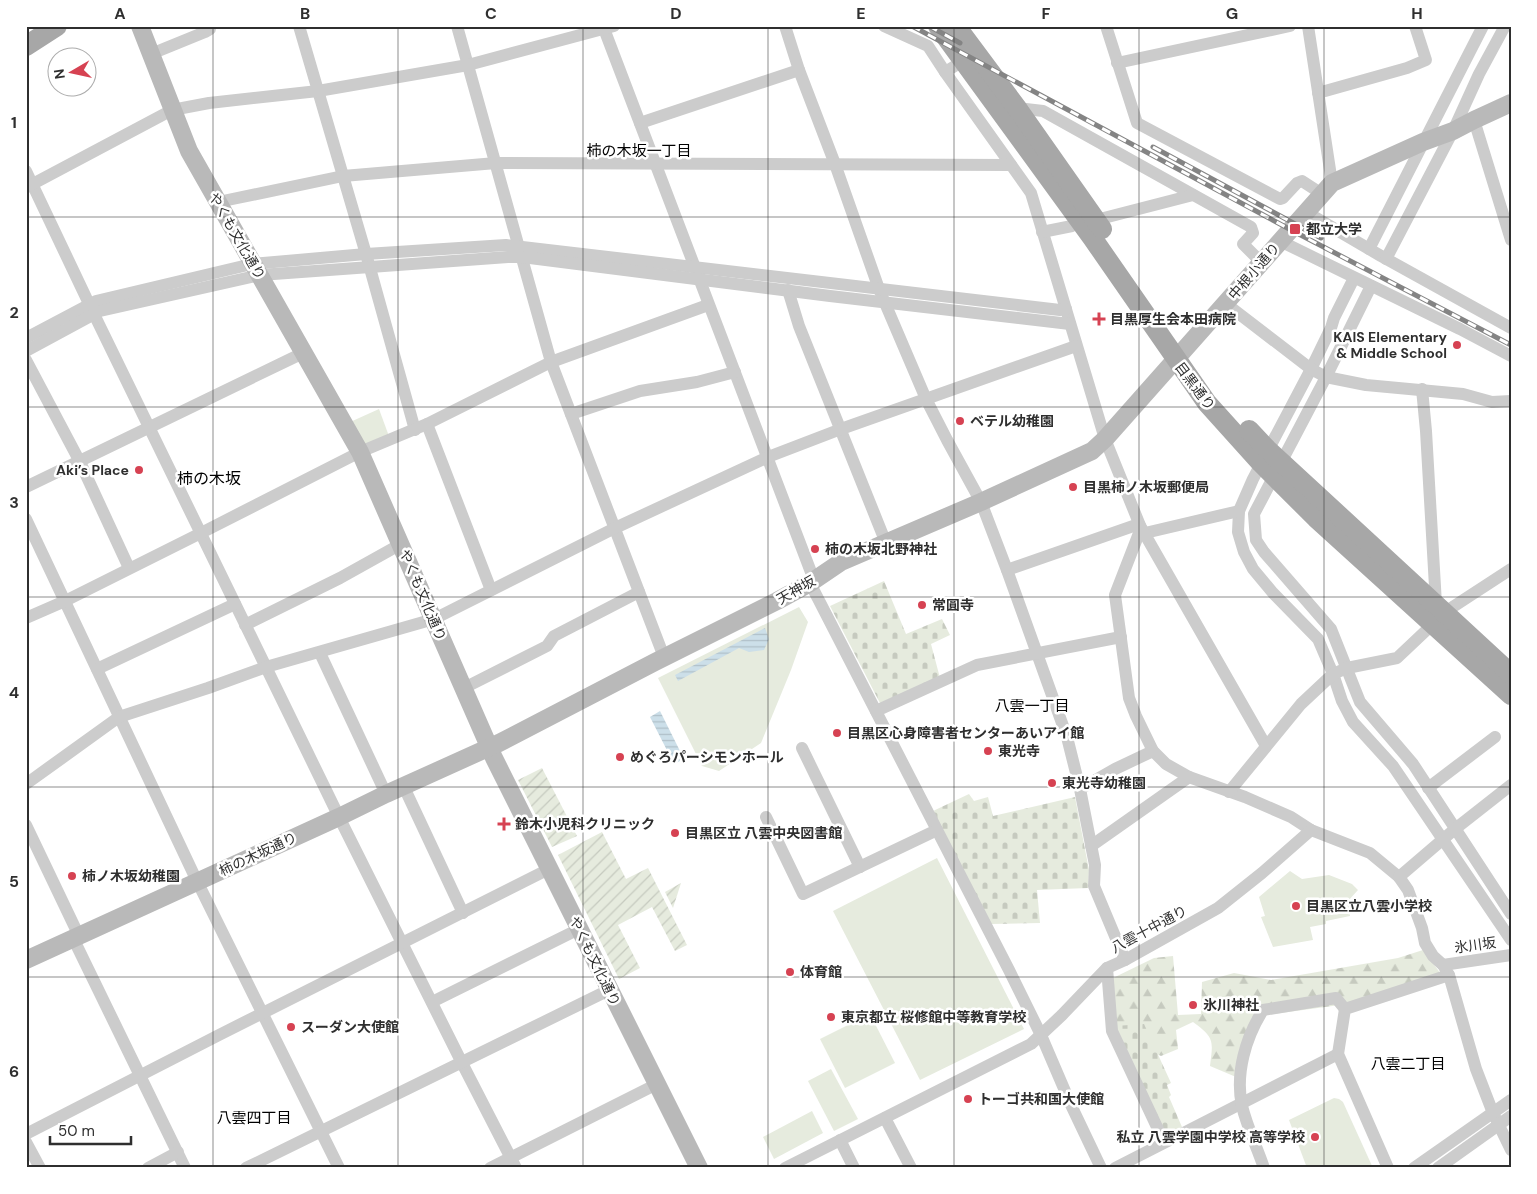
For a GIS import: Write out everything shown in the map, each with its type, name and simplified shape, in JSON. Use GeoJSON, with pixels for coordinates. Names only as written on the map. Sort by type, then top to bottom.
{"type":"FeatureCollection","features":[{"type":"Feature","properties":{"kind":"main road"},"geometry":{"type":"LineString","coordinates":[[26,31],[34,26]]}},
{"type":"Feature","properties":{"kind":"main road"},"geometry":{"type":"LineString","coordinates":[[26,46],[57,26]]}},
{"type":"Feature","properties":{"kind":"main road","name":"目黒通り"},"geometry":{"type":"LineString","coordinates":[[938,26],[1038,163],[1088,220]]}},
{"type":"Feature","properties":{"kind":"main road","name":"目黒通り"},"geometry":{"type":"LineString","coordinates":[[956,26],[1017,108],[1088,220],[1180,355],[1206,403],[1271,462],[1316,518],[1438,613],[1511,674]]}},
{"type":"Feature","properties":{"kind":"main road","name":"目黒通り"},"geometry":{"type":"LineString","coordinates":[[1438,613],[1511,695]]}},
{"type":"Feature","properties":{"kind":"street","name":"やくも文化通り"},"geometry":{"type":"LineString","coordinates":[[140,26],[188,151],[360,452],[402,544],[489,747],[699,1168]]}},
{"type":"Feature","properties":{"kind":"street"},"geometry":{"type":"LineString","coordinates":[[151,54],[210,30],[210,26]]}},
{"type":"Feature","properties":{"kind":"street"},"geometry":{"type":"LineString","coordinates":[[457,26],[551,362],[664,657]]}},
{"type":"Feature","properties":{"kind":"street"},"geometry":{"type":"LineString","coordinates":[[784,26],[879,289],[926,399],[981,502],[1007,570],[1067,737],[1095,864],[1094,886],[1125,960]]}},
{"type":"Feature","properties":{"kind":"street"},"geometry":{"type":"LineString","coordinates":[[884,26],[928,46],[1030,193],[1105,439],[1142,528],[1266,746]]}},
{"type":"Feature","properties":{"kind":"street"},"geometry":{"type":"LineString","coordinates":[[1106,26],[1137,123],[1280,199],[1296,183],[1302,181],[1327,188],[1318,93],[1308,26]]}},
{"type":"Feature","properties":{"kind":"street"},"geometry":{"type":"LineString","coordinates":[[1117,63],[1290,26]]}},
{"type":"Feature","properties":{"kind":"street"},"geometry":{"type":"LineString","coordinates":[[1318,93],[1407,68],[1426,60],[1415,26]]}},
{"type":"Feature","properties":{"kind":"street"},"geometry":{"type":"LineString","coordinates":[[1377,254],[1438,137],[1483,26]]}},
{"type":"Feature","properties":{"kind":"street"},"geometry":{"type":"LineString","coordinates":[[1377,254],[1438,137],[1479,74],[1505,26]]}},
{"type":"Feature","properties":{"kind":"street"},"geometry":{"type":"LineString","coordinates":[[30,186],[172,110],[209,103],[318,91],[468,65],[608,27],[654,163],[768,457],[812,582],[1041,1036],[1101,1168]]}},
{"type":"Feature","properties":{"kind":"street"},"geometry":{"type":"LineString","coordinates":[[303,28],[318,91],[415,430]]}},
{"type":"Feature","properties":{"kind":"street"},"geometry":{"type":"LineString","coordinates":[[945,72],[963,61]]}},
{"type":"Feature","properties":{"kind":"street"},"geometry":{"type":"LineString","coordinates":[[640,123],[799,70]]}},
{"type":"Feature","properties":{"kind":"street","name":"中根小通り"},"geometry":{"type":"LineString","coordinates":[[1180,355],[1327,188],[1511,103]]}},
{"type":"Feature","properties":{"kind":"street"},"geometry":{"type":"LineString","coordinates":[[1017,108],[1043,111],[1251,227],[1252,233],[1243,244],[1256,257],[1265,258]]}},
{"type":"Feature","properties":{"kind":"street"},"geometry":{"type":"LineString","coordinates":[[1474,120],[1511,240]]}},
{"type":"Feature","properties":{"kind":"street"},"geometry":{"type":"LineString","coordinates":[[218,202],[343,176],[496,162],[835,164],[1015,170],[1038,163]]}},
{"type":"Feature","properties":{"kind":"street"},"geometry":{"type":"LineString","coordinates":[[26,171],[30,186],[92,309],[144,431],[201,533],[338,817],[514,1163]]}},
{"type":"Feature","properties":{"kind":"street"},"geometry":{"type":"LineString","coordinates":[[1042,232],[1193,195]]}},
{"type":"Feature","properties":{"kind":"street"},"geometry":{"type":"LineString","coordinates":[[1306,212],[1377,254],[1511,328]]}},
{"type":"Feature","properties":{"kind":"street"},"geometry":{"type":"LineString","coordinates":[[1280,241],[1511,356]]}},
{"type":"Feature","properties":{"kind":"street"},"geometry":{"type":"LineString","coordinates":[[520,252],[698,280],[1070,324]]}},
{"type":"Feature","properties":{"kind":"street"},"geometry":{"type":"LineString","coordinates":[[26,338],[92,309],[100,311],[256,269],[367,260],[520,252],[694,267],[1060,310],[1066,309]]}},
{"type":"Feature","properties":{"kind":"street"},"geometry":{"type":"LineString","coordinates":[[1363,282],[1334,318],[1271,462],[1254,514],[1256,540],[1264,552],[1331,629],[1360,702],[1413,764],[1511,914]]}},
{"type":"Feature","properties":{"kind":"street"},"geometry":{"type":"LineString","coordinates":[[1363,282],[1326,378],[1239,511],[1238,532],[1244,552],[1253,568],[1273,593],[1318,639],[1342,701],[1353,722],[1393,766],[1511,940]]}},
{"type":"Feature","properties":{"kind":"street"},"geometry":{"type":"LineString","coordinates":[[788,290],[799,326],[886,543]]}},
{"type":"Feature","properties":{"kind":"street"},"geometry":{"type":"LineString","coordinates":[[1225,303],[1311,369],[1326,378],[1366,385],[1464,394],[1492,402],[1511,401]]}},
{"type":"Feature","properties":{"kind":"street"},"geometry":{"type":"LineString","coordinates":[[26,618],[65,601],[360,452],[415,430],[551,362],[708,306]]}},
{"type":"Feature","properties":{"kind":"street"},"geometry":{"type":"LineString","coordinates":[[26,351],[92,309]]}},
{"type":"Feature","properties":{"kind":"street"},"geometry":{"type":"LineString","coordinates":[[26,784],[119,717],[266,668],[434,619],[615,528],[768,457],[841,429],[1076,346]]}},
{"type":"Feature","properties":{"kind":"street"},"geometry":{"type":"LineString","coordinates":[[26,487],[303,354]]}},
{"type":"Feature","properties":{"kind":"street"},"geometry":{"type":"LineString","coordinates":[[1105,439],[1180,355]]}},
{"type":"Feature","properties":{"kind":"street"},"geometry":{"type":"LineString","coordinates":[[26,360],[80,462],[130,568]]}},
{"type":"Feature","properties":{"kind":"street"},"geometry":{"type":"LineString","coordinates":[[571,414],[640,391],[697,382],[735,372]]}},
{"type":"Feature","properties":{"kind":"street"},"geometry":{"type":"LineString","coordinates":[[1422,389],[1438,613]]}},
{"type":"Feature","properties":{"kind":"street"},"geometry":{"type":"LineString","coordinates":[[427,424],[491,590]]}},
{"type":"Feature","properties":{"kind":"street","name":"天神坂"},"geometry":{"type":"LineString","coordinates":[[489,747],[777,601],[812,582],[841,562],[981,502],[1092,450],[1105,439]]}},
{"type":"Feature","properties":{"kind":"street"},"geometry":{"type":"LineString","coordinates":[[1007,570],[1142,528],[1239,511]]}},
{"type":"Feature","properties":{"kind":"street"},"geometry":{"type":"LineString","coordinates":[[26,519],[197,882],[339,1168]]}},
{"type":"Feature","properties":{"kind":"street"},"geometry":{"type":"LineString","coordinates":[[1142,528],[1115,595],[1129,698],[1153,751],[1166,764],[1189,777],[1291,817],[1311,830],[1370,853],[1399,877],[1408,890],[1422,928],[1425,943],[1446,970],[1476,1069],[1493,1113],[1511,1150]]}},
{"type":"Feature","properties":{"kind":"street"},"geometry":{"type":"LineString","coordinates":[[245,625],[340,578],[402,544]]}},
{"type":"Feature","properties":{"kind":"street"},"geometry":{"type":"LineString","coordinates":[[1229,792],[1301,704],[1332,674],[1347,668],[1397,658],[1438,613],[1511,569]]}},
{"type":"Feature","properties":{"kind":"street"},"geometry":{"type":"LineString","coordinates":[[464,688],[547,646],[554,636],[640,592]]}},
{"type":"Feature","properties":{"kind":"street"},"geometry":{"type":"LineString","coordinates":[[97,669],[235,604]]}},
{"type":"Feature","properties":{"kind":"street"},"geometry":{"type":"LineString","coordinates":[[876,711],[977,665],[1121,637]]}},
{"type":"Feature","properties":{"kind":"street"},"geometry":{"type":"LineString","coordinates":[[320,653],[386,794]]}},
{"type":"Feature","properties":{"kind":"street"},"geometry":{"type":"LineString","coordinates":[[1428,788],[1496,737]]}},
{"type":"Feature","properties":{"kind":"street","name":"柿の木坂通り"},"geometry":{"type":"LineString","coordinates":[[26,960],[489,747]]}},
{"type":"Feature","properties":{"kind":"street"},"geometry":{"type":"LineString","coordinates":[[802,748],[860,867]]}},
{"type":"Feature","properties":{"kind":"street"},"geometry":{"type":"LineString","coordinates":[[1080,789],[1115,769],[1153,751]]}},
{"type":"Feature","properties":{"kind":"street"},"geometry":{"type":"LineString","coordinates":[[1091,846],[1189,777]]}},
{"type":"Feature","properties":{"kind":"street"},"geometry":{"type":"LineString","coordinates":[[403,785],[463,913]]}},
{"type":"Feature","properties":{"kind":"street"},"geometry":{"type":"LineString","coordinates":[[1399,877],[1455,829],[1511,785]]}},
{"type":"Feature","properties":{"kind":"street"},"geometry":{"type":"LineString","coordinates":[[766,818],[804,894],[937,830]]}},
{"type":"Feature","properties":{"kind":"street"},"geometry":{"type":"LineString","coordinates":[[26,825],[140,1076],[185,1168]]}},
{"type":"Feature","properties":{"kind":"street","name":"八雲十中通り"},"geometry":{"type":"LineString","coordinates":[[785,1168],[1031,1044],[1107,968],[1125,960],[1218,908],[1311,830]]}},
{"type":"Feature","properties":{"kind":"street"},"geometry":{"type":"LineString","coordinates":[[26,1134],[549,869]]}},
{"type":"Feature","properties":{"kind":"street"},"geometry":{"type":"LineString","coordinates":[[432,1002],[579,929]]}},
{"type":"Feature","properties":{"kind":"street","name":"氷川坂"},"geometry":{"type":"LineString","coordinates":[[1345,1009],[1446,970],[1511,955]]}},
{"type":"Feature","properties":{"kind":"street"},"geometry":{"type":"LineString","coordinates":[[1107,968],[1112,1031],[1164,1142]]}},
{"type":"Feature","properties":{"kind":"street"},"geometry":{"type":"LineString","coordinates":[[246,1168],[609,990]]}},
{"type":"Feature","properties":{"kind":"street"},"geometry":{"type":"LineString","coordinates":[[1264,1168],[1240,1096],[1243,1056],[1253,1025],[1263,1010],[1336,998],[1345,1009],[1338,1054],[1388,1168]]}},
{"type":"Feature","properties":{"kind":"street"},"geometry":{"type":"LineString","coordinates":[[1114,1168],[1338,1054]]}},
{"type":"Feature","properties":{"kind":"street"},"geometry":{"type":"LineString","coordinates":[[490,1168],[514,1163],[657,1084]]}},
{"type":"Feature","properties":{"kind":"street"},"geometry":{"type":"LineString","coordinates":[[1414,1168],[1511,1100]]}},
{"type":"Feature","properties":{"kind":"street"},"geometry":{"type":"LineString","coordinates":[[1438,1168],[1511,1116]]}},
{"type":"Feature","properties":{"kind":"street"},"geometry":{"type":"LineString","coordinates":[[885,1118],[911,1168]]}},
{"type":"Feature","properties":{"kind":"street"},"geometry":{"type":"LineString","coordinates":[[840,1140],[854,1168]]}},
{"type":"Feature","properties":{"kind":"street"},"geometry":{"type":"LineString","coordinates":[[26,1142],[40,1168]]}},
{"type":"Feature","properties":{"kind":"street"},"geometry":{"type":"LineString","coordinates":[[148,1168],[178,1152]]}},
{"type":"Feature","properties":{"kind":"green space"},"geometry":{"type":"Polygon","coordinates":[[[379,409],[390,439],[363,450],[348,423],[379,409]]]}},
{"type":"Feature","properties":{"kind":"green space"},"geometry":{"type":"Polygon","coordinates":[[[884,581],[906,634],[942,619],[950,635],[931,644],[940,678],[881,705],[830,606],[884,581]]]}},
{"type":"Feature","properties":{"kind":"green space"},"geometry":{"type":"Polygon","coordinates":[[[799,607],[808,622],[791,670],[761,743],[719,771],[702,766],[658,678],[799,607]]]}},
{"type":"Feature","properties":{"kind":"green space"},"geometry":{"type":"Polygon","coordinates":[[[542,768],[577,836],[552,847],[518,780],[542,768]]]}},
{"type":"Feature","properties":{"kind":"green space"},"geometry":{"type":"Polygon","coordinates":[[[969,794],[974,801],[988,797],[993,816],[1075,797],[1089,870],[1088,888],[1037,890],[1040,923],[991,924],[933,811],[969,794]]]}},
{"type":"Feature","properties":{"kind":"green space"},"geometry":{"type":"Polygon","coordinates":[[[602,832],[626,879],[648,868],[687,945],[675,951],[652,907],[618,925],[640,968],[619,979],[558,855],[602,832]]]}},
{"type":"Feature","properties":{"kind":"green space"},"geometry":{"type":"Polygon","coordinates":[[[937,858],[1024,1029],[920,1080],[833,911],[937,858]]]}},
{"type":"Feature","properties":{"kind":"green space"},"geometry":{"type":"Polygon","coordinates":[[[1290,871],[1302,879],[1329,875],[1352,884],[1358,890],[1348,901],[1350,916],[1326,921],[1326,924],[1310,927],[1313,940],[1273,947],[1261,917],[1265,916],[1259,897],[1290,871]]]}},
{"type":"Feature","properties":{"kind":"green space"},"geometry":{"type":"Polygon","coordinates":[[[681,883],[673,908],[665,892],[681,883]]]}},
{"type":"Feature","properties":{"kind":"green space"},"geometry":{"type":"Polygon","coordinates":[[[1423,950],[1441,974],[1347,1004],[1252,1017],[1236,1077],[1210,1066],[1211,1041],[1209,1036],[1193,1022],[1176,1030],[1178,1049],[1161,1056],[1115,1033],[1113,978],[1154,958],[1173,956],[1178,1015],[1201,1014],[1202,982],[1234,973],[1271,980],[1398,958],[1423,950]]]}},
{"type":"Feature","properties":{"kind":"green space"},"geometry":{"type":"Polygon","coordinates":[[[870,1014],[895,1063],[845,1088],[820,1039],[870,1014]]]}},
{"type":"Feature","properties":{"kind":"green space"},"geometry":{"type":"Polygon","coordinates":[[[1144,1024],[1171,1083],[1167,1085],[1171,1095],[1169,1097],[1182,1127],[1164,1135],[1115,1026],[1144,1024]]]}},
{"type":"Feature","properties":{"kind":"green space"},"geometry":{"type":"Polygon","coordinates":[[[831,1069],[858,1119],[834,1131],[808,1081],[831,1069]]]}},
{"type":"Feature","properties":{"kind":"green space"},"geometry":{"type":"Polygon","coordinates":[[[1334,1098],[1343,1102],[1373,1168],[1307,1168],[1289,1120],[1334,1098]]]}},
{"type":"Feature","properties":{"kind":"green space"},"geometry":{"type":"Polygon","coordinates":[[[812,1111],[823,1133],[774,1159],[763,1137],[812,1111]]]}},
{"type":"Feature","properties":{"kind":"water"},"geometry":{"type":"Polygon","coordinates":[[[765,628],[769,639],[764,650],[749,652],[739,648],[678,681],[675,675],[765,628]]]}},
{"type":"Feature","properties":{"kind":"water"},"geometry":{"type":"Polygon","coordinates":[[[660,711],[684,759],[674,764],[650,717],[660,711]]]}},
{"type":"Feature","properties":{"kind":"railway"},"geometry":{"type":"LineString","coordinates":[[912,26],[1293,231],[1511,345]]}},
{"type":"Feature","properties":{"kind":"railway"},"geometry":{"type":"LineString","coordinates":[[929,26],[960,43]]}},
{"type":"Feature","properties":{"kind":"railway"},"geometry":{"type":"LineString","coordinates":[[1153,147],[1321,238]]}},
{"type":"Feature","properties":{"kind":"place","name":"都立大学"},"geometry":{"type":"Point","coordinates":[1295,229]}},
{"type":"Feature","properties":{"kind":"place","name":"目黒厚生会本田病院"},"geometry":{"type":"Point","coordinates":[1099,319]}},
{"type":"Feature","properties":{"kind":"place","name":"KAIS Elementary & Middle School"},"geometry":{"type":"Point","coordinates":[1457,345]}},
{"type":"Feature","properties":{"kind":"place","name":"ベテル幼稚園"},"geometry":{"type":"Point","coordinates":[960,421]}},
{"type":"Feature","properties":{"kind":"place","name":"Aki’s Place"},"geometry":{"type":"Point","coordinates":[139,470]}},
{"type":"Feature","properties":{"kind":"place","name":"目黒柿ノ木坂郵便局"},"geometry":{"type":"Point","coordinates":[1073,487]}},
{"type":"Feature","properties":{"kind":"place","name":"柿の木坂北野神社"},"geometry":{"type":"Point","coordinates":[815,549]}},
{"type":"Feature","properties":{"kind":"place","name":"常圓寺"},"geometry":{"type":"Point","coordinates":[922,605]}},
{"type":"Feature","properties":{"kind":"place","name":"目黒区心身障害者センターあいアイ館"},"geometry":{"type":"Point","coordinates":[837,733]}},
{"type":"Feature","properties":{"kind":"place","name":"東光寺"},"geometry":{"type":"Point","coordinates":[988,751]}},
{"type":"Feature","properties":{"kind":"place","name":"めぐろパーシモンホール"},"geometry":{"type":"Point","coordinates":[620,757]}},
{"type":"Feature","properties":{"kind":"place","name":"東光寺幼稚園"},"geometry":{"type":"Point","coordinates":[1052,783]}},
{"type":"Feature","properties":{"kind":"place","name":"鈴木小児科クリニック"},"geometry":{"type":"Point","coordinates":[504,824]}},
{"type":"Feature","properties":{"kind":"place","name":"目黒区立 八雲中央図書館"},"geometry":{"type":"Point","coordinates":[675,833]}},
{"type":"Feature","properties":{"kind":"place","name":"柿ノ木坂幼稚園"},"geometry":{"type":"Point","coordinates":[72,876]}},
{"type":"Feature","properties":{"kind":"place","name":"目黒区立八雲小学校"},"geometry":{"type":"Point","coordinates":[1296,906]}},
{"type":"Feature","properties":{"kind":"place","name":"体育館"},"geometry":{"type":"Point","coordinates":[790,972]}},
{"type":"Feature","properties":{"kind":"place","name":"氷川神社"},"geometry":{"type":"Point","coordinates":[1193,1005]}},
{"type":"Feature","properties":{"kind":"place","name":"東京都立 桜修館中等教育学校"},"geometry":{"type":"Point","coordinates":[831,1017]}},
{"type":"Feature","properties":{"kind":"place","name":"スーダン大使館"},"geometry":{"type":"Point","coordinates":[291,1027]}},
{"type":"Feature","properties":{"kind":"place","name":"トーゴ共和国大使館"},"geometry":{"type":"Point","coordinates":[968,1099]}},
{"type":"Feature","properties":{"kind":"place","name":"私立 八雲学園中学校 高等学校"},"geometry":{"type":"Point","coordinates":[1315,1137]}},
{"type":"Feature","properties":{"kind":"district","name":"柿の木坂一丁目"},"geometry":{"type":"Point","coordinates":[639,151]}},
{"type":"Feature","properties":{"kind":"district","name":"柿の木坂"},"geometry":{"type":"Point","coordinates":[209,478]}},
{"type":"Feature","properties":{"kind":"district","name":"八雲一丁目"},"geometry":{"type":"Point","coordinates":[1032,706]}},
{"type":"Feature","properties":{"kind":"district","name":"八雲二丁目"},"geometry":{"type":"Point","coordinates":[1408,1064]}},
{"type":"Feature","properties":{"kind":"district","name":"八雲四丁目"},"geometry":{"type":"Point","coordinates":[254,1118]}}]}
